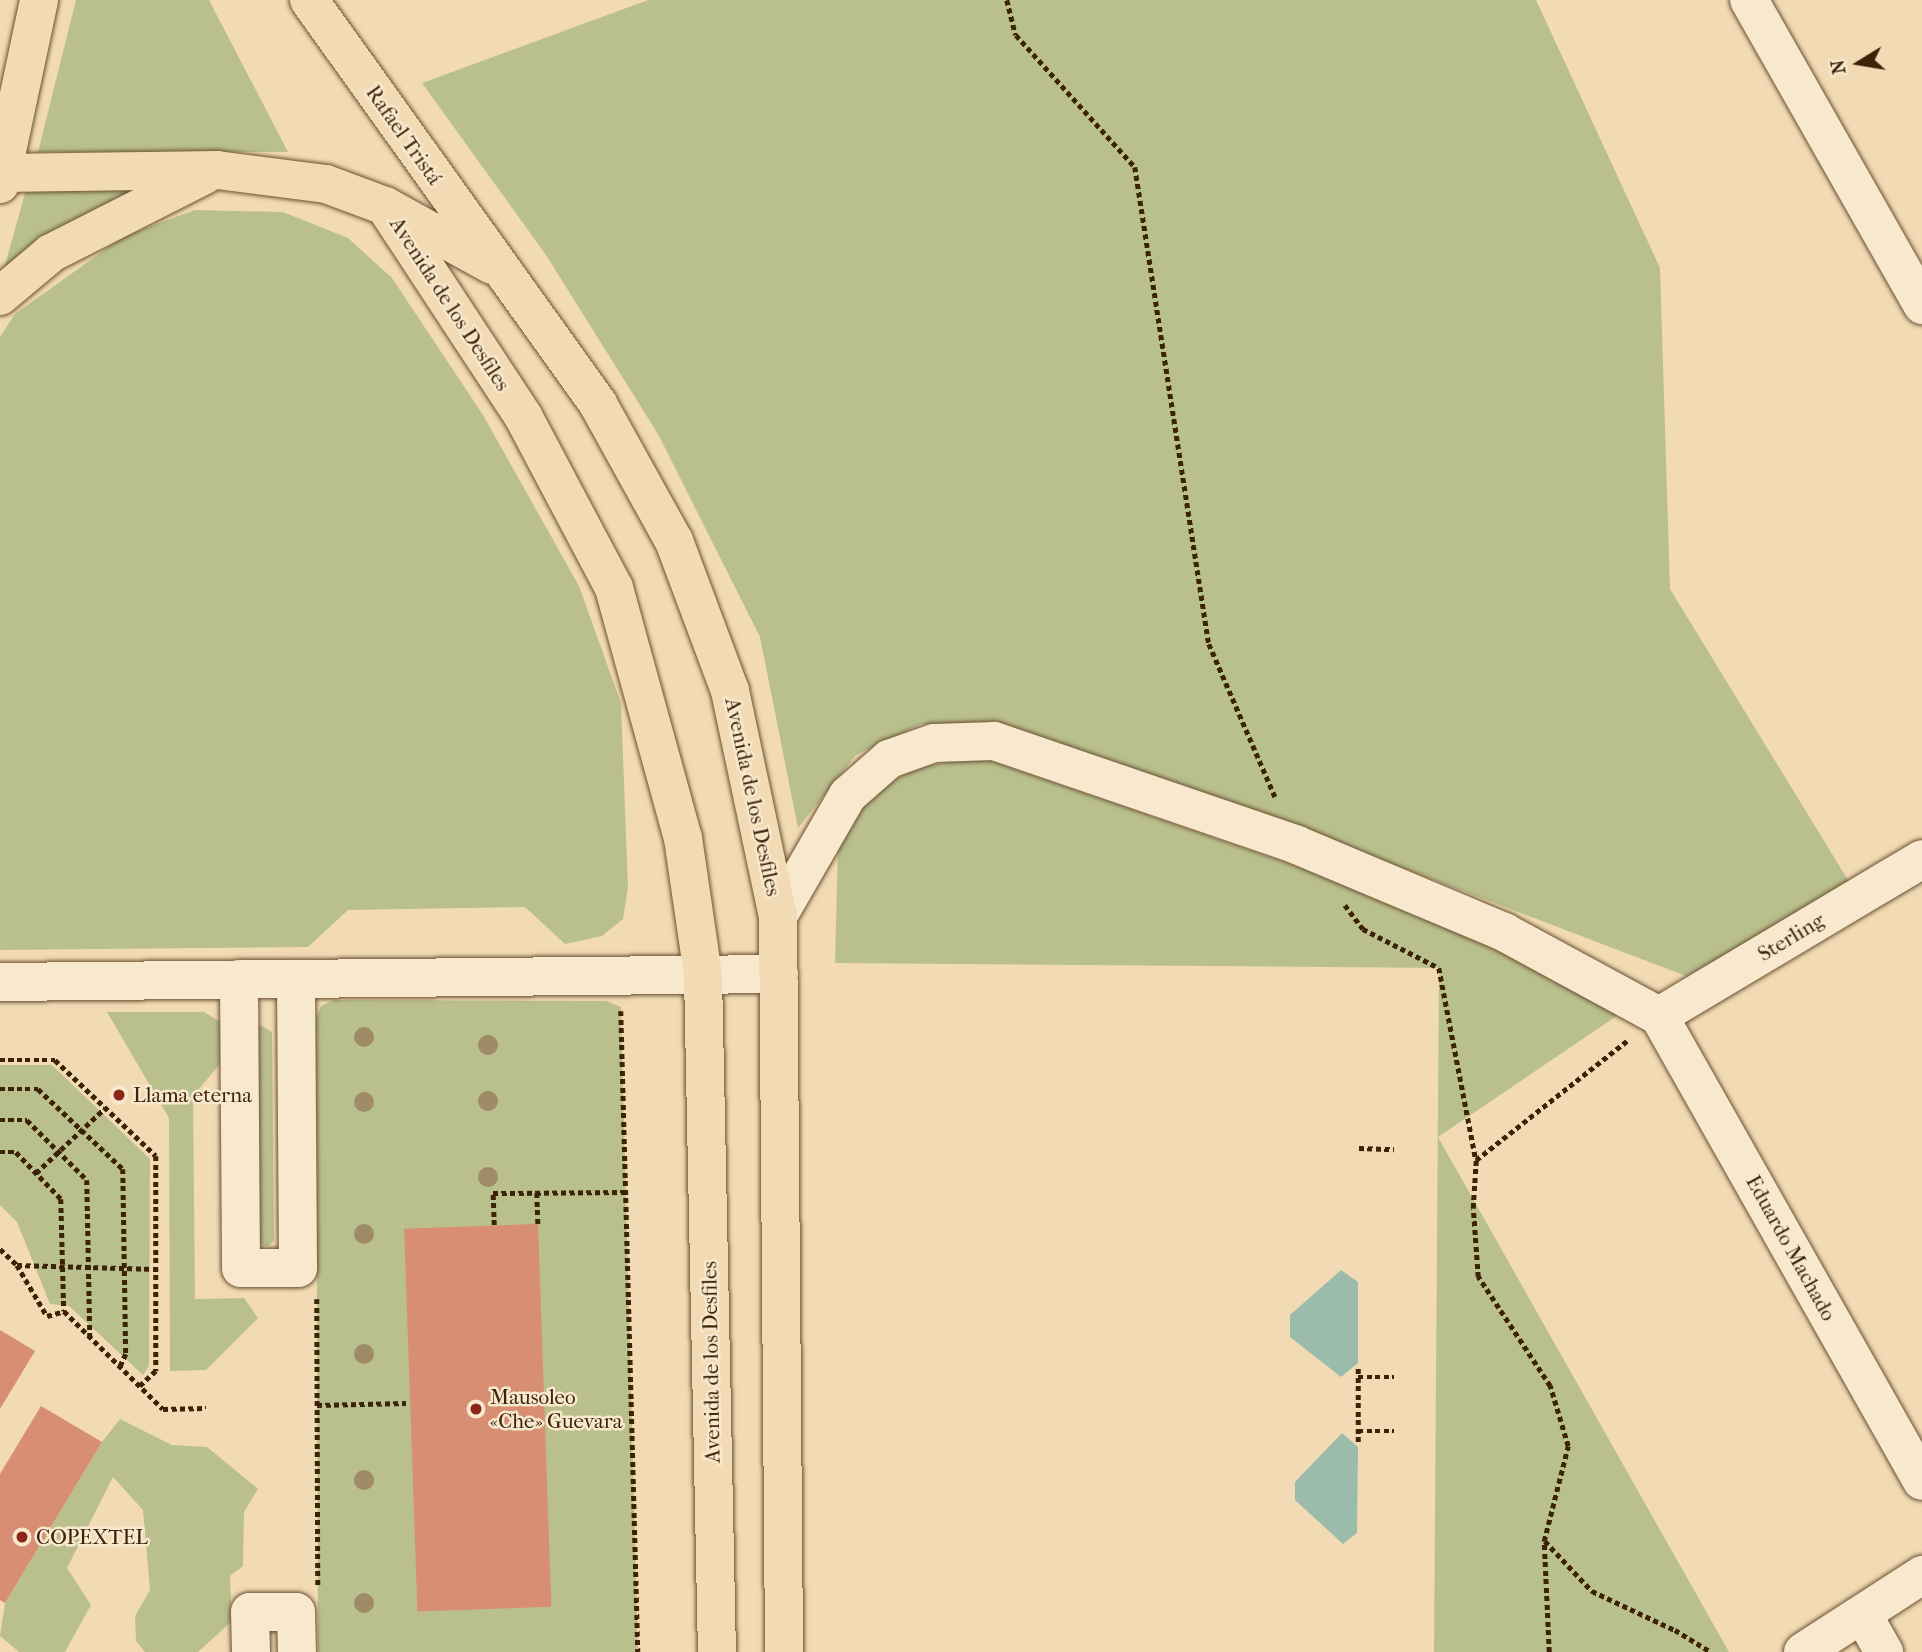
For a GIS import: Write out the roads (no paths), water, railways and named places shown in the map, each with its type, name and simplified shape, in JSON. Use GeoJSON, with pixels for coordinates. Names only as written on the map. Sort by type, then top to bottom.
{"type":"FeatureCollection","features":[{"type":"Feature","properties":{"kind":"main road"},"geometry":{"type":"LineString","coordinates":[[39,0],[1,177],[217,170],[326,184],[385,206]]}},
{"type":"Feature","properties":{"kind":"main road","name":"Rafael Tristá"},"geometry":{"type":"LineString","coordinates":[[309,0],[500,269]]}},
{"type":"Feature","properties":{"kind":"main road"},"geometry":{"type":"LineString","coordinates":[[0,296],[51,253],[217,170]]}},
{"type":"Feature","properties":{"kind":"main road","name":"Avenida de los Desfiles"},"geometry":{"type":"LineString","coordinates":[[385,206],[500,269],[598,404],[674,541],[730,691],[778,916],[784,1652]]}},
{"type":"Feature","properties":{"kind":"main road","name":"Avenida de los Desfiles"},"geometry":{"type":"LineString","coordinates":[[385,206],[524,418],[614,588],[683,838],[704,975],[717,1652]]}},
{"type":"Feature","properties":{"kind":"street"},"geometry":{"type":"LineString","coordinates":[[1749,0],[1922,305]]}},
{"type":"Feature","properties":{"kind":"street"},"geometry":{"type":"LineString","coordinates":[[778,916],[848,795],[888,759],[934,743],[994,741],[1297,845],[1504,932],[1659,1016]]}},
{"type":"Feature","properties":{"kind":"street","name":"Sterling"},"geometry":{"type":"LineString","coordinates":[[1659,1016],[1922,859]]}},
{"type":"Feature","properties":{"kind":"street"},"geometry":{"type":"LineString","coordinates":[[0,982],[779,974]]}},
{"type":"Feature","properties":{"kind":"street"},"geometry":{"type":"LineString","coordinates":[[239,979],[240,1268],[298,1268],[296,979]]}},
{"type":"Feature","properties":{"kind":"street","name":"Eduardo Machado"},"geometry":{"type":"LineString","coordinates":[[1659,1016],[1922,1481]]}},
{"type":"Feature","properties":{"kind":"street"},"geometry":{"type":"LineString","coordinates":[[1803,1652],[1922,1575]]}},
{"type":"Feature","properties":{"kind":"street"},"geometry":{"type":"LineString","coordinates":[[251,1652],[250,1612],[296,1612],[297,1652]]}},
{"type":"Feature","properties":{"kind":"street"},"geometry":{"type":"LineString","coordinates":[[1863,1615],[1884,1652]]}},
{"type":"Feature","properties":{"kind":"place","name":"Llama eterna"},"geometry":{"type":"Point","coordinates":[119,1095]}},
{"type":"Feature","properties":{"kind":"place","name":"Mausoleo «Che» Guevara"},"geometry":{"type":"Point","coordinates":[476,1409]}},
{"type":"Feature","properties":{"kind":"place","name":"COPEXTEL"},"geometry":{"type":"Point","coordinates":[22,1537]}}]}
